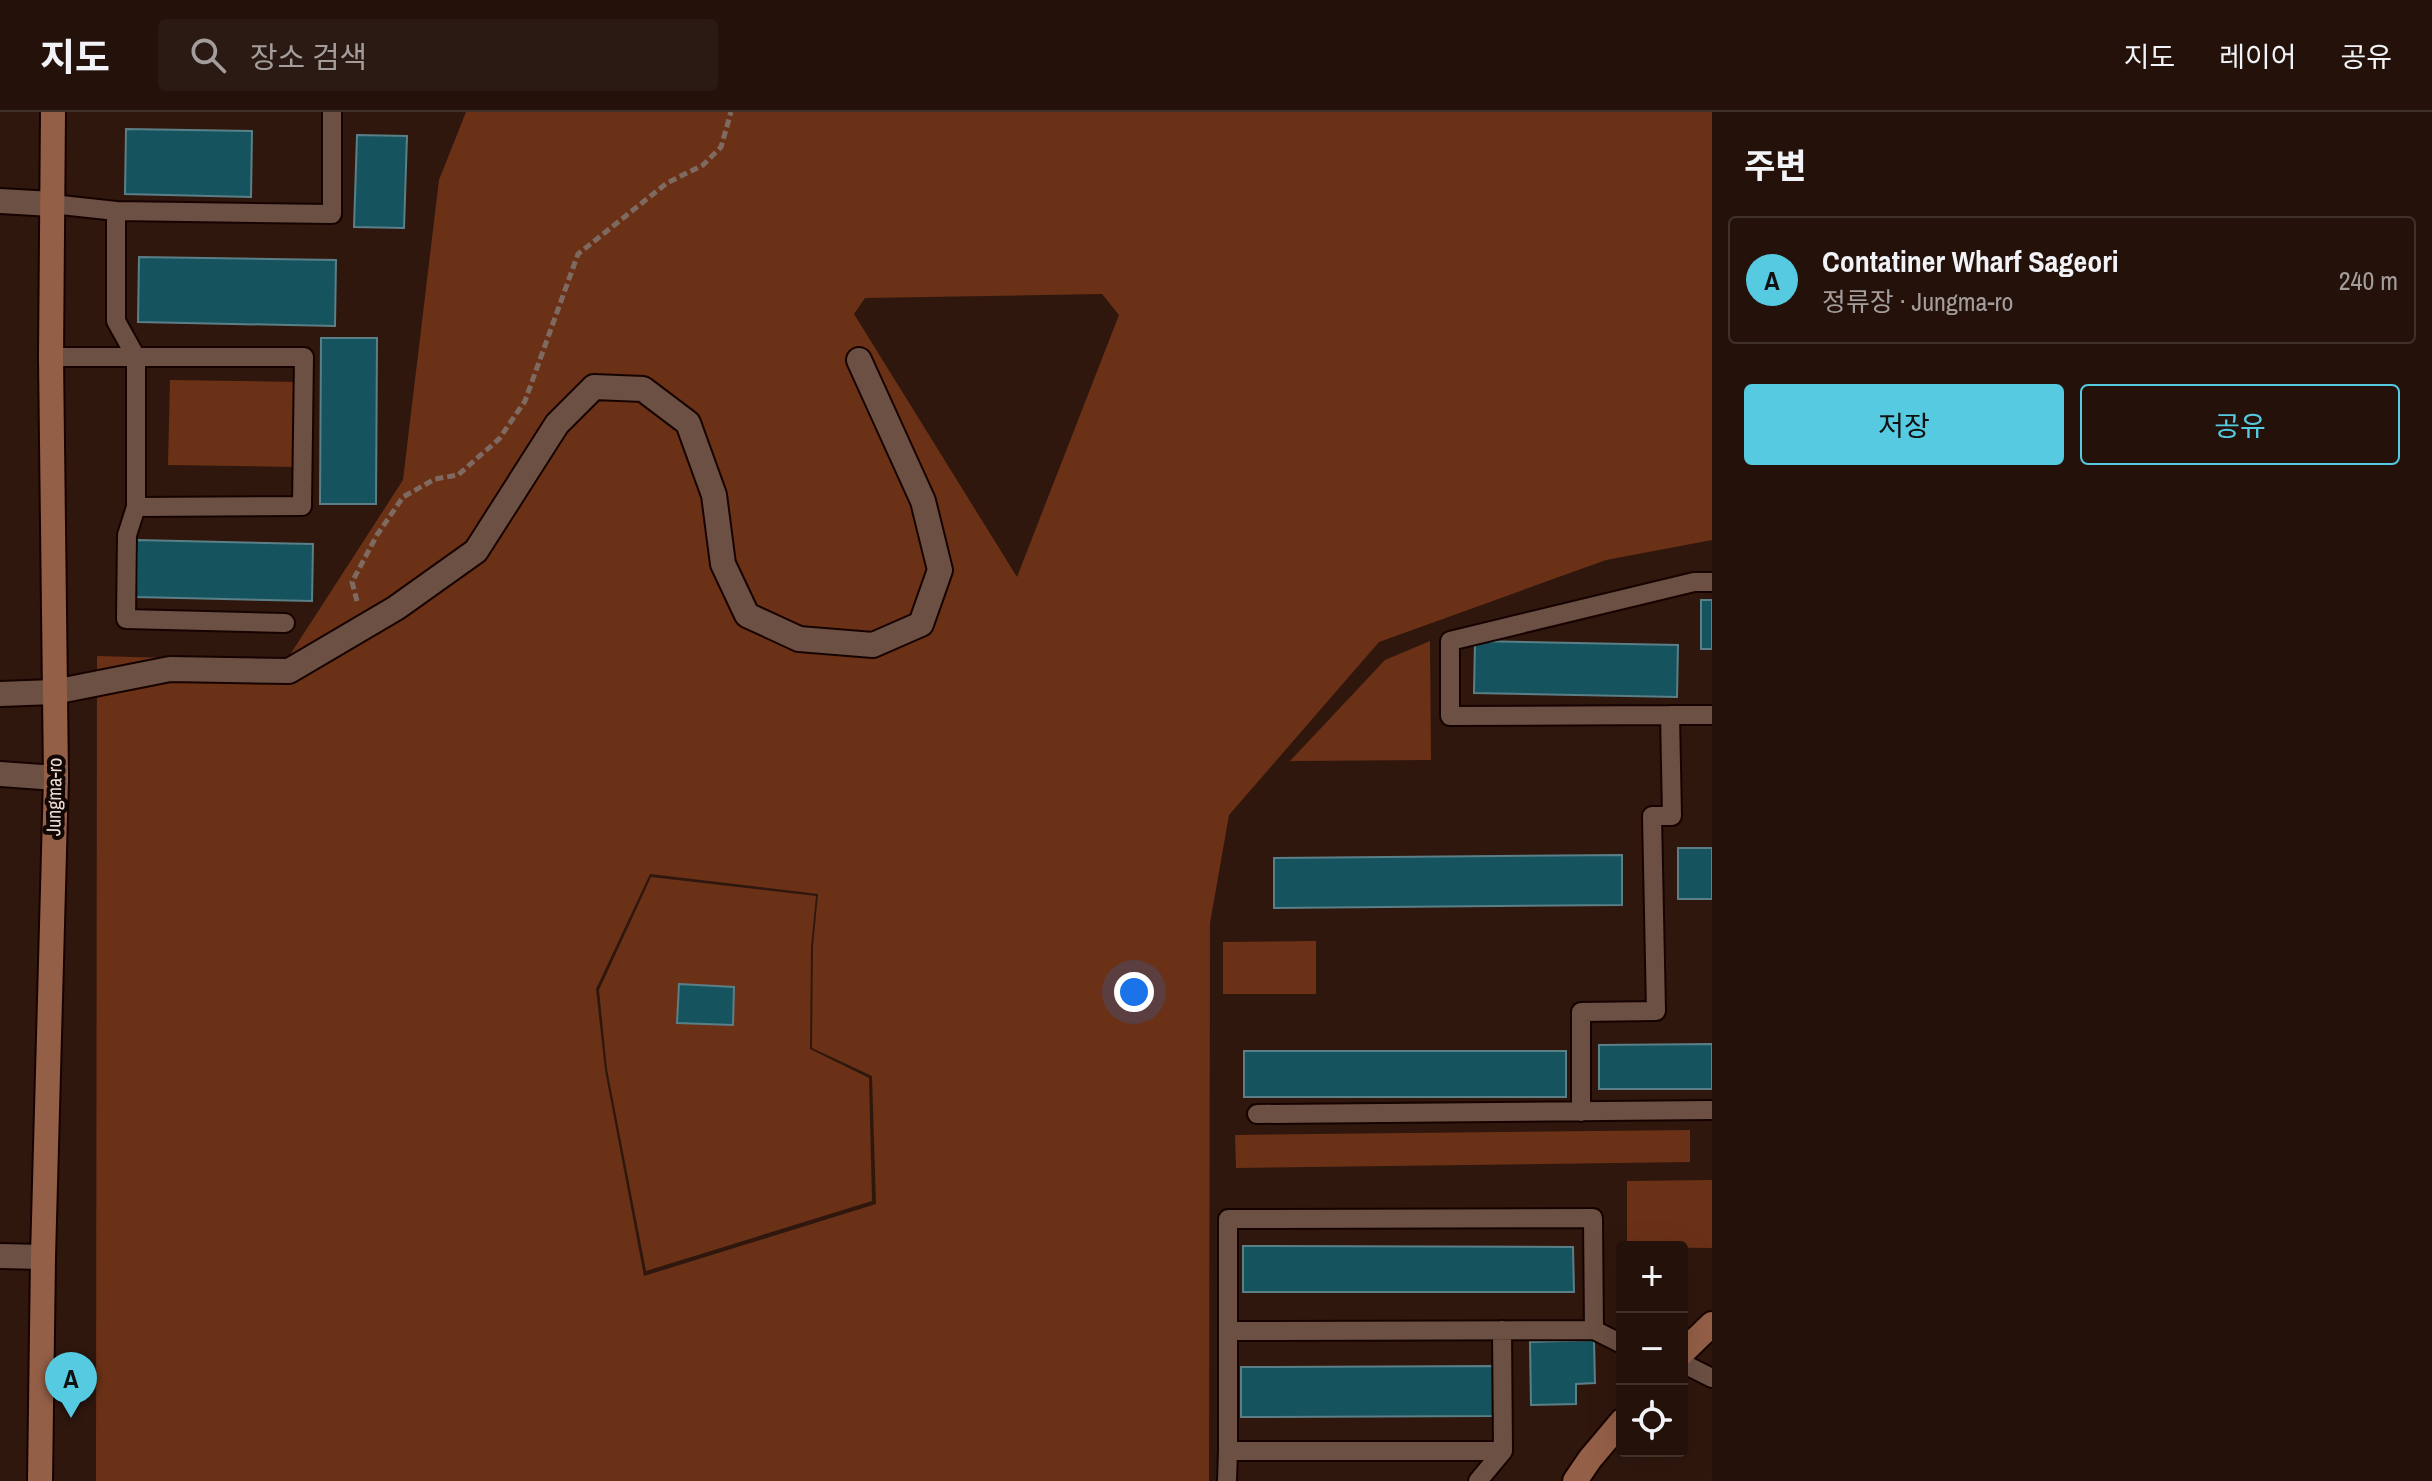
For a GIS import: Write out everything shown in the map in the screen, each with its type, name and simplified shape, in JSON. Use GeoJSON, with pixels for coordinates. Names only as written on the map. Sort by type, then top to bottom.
{"type":"FeatureCollection","features":[{"type":"Feature","properties":{"kind":"main road","name":"Jungma-ro"},"geometry":{"type":"LineString","coordinates":[[40,1481],[56,778],[51,357],[53,112]]}},
{"type":"Feature","properties":{"kind":"main road"},"geometry":{"type":"LineString","coordinates":[[1688,1347],[1712,1324]]}},
{"type":"Feature","properties":{"kind":"main road"},"geometry":{"type":"LineString","coordinates":[[1575,1481],[1616,1429]]}},
{"type":"Feature","properties":{"kind":"street"},"geometry":{"type":"LineString","coordinates":[[0,201],[52,204]]}},
{"type":"Feature","properties":{"kind":"street"},"geometry":{"type":"LineString","coordinates":[[0,694],[54,692],[170,669],[289,671],[364,624],[396,608],[476,551],[557,424],[594,387],[643,389],[688,423],[714,495],[723,564],[747,615],[799,639],[873,645],[921,624],[940,570],[923,501],[859,360]]}},
{"type":"Feature","properties":{"kind":"street"},"geometry":{"type":"LineString","coordinates":[[0,774],[56,778]]}},
{"type":"Feature","properties":{"kind":"street"},"geometry":{"type":"LineString","coordinates":[[0,1256],[43,1257]]}},
{"type":"Feature","properties":{"kind":"lane"},"geometry":{"type":"LineString","coordinates":[[52,204],[116,211],[332,214],[332,112]]}},
{"type":"Feature","properties":{"kind":"lane"},"geometry":{"type":"LineString","coordinates":[[116,211],[116,321],[136,357],[136,507],[127,535],[126,619],[285,623]]}},
{"type":"Feature","properties":{"kind":"lane"},"geometry":{"type":"LineString","coordinates":[[51,357],[304,357],[302,506],[136,507]]}},
{"type":"Feature","properties":{"kind":"lane"},"geometry":{"type":"LineString","coordinates":[[1712,582],[1694,582],[1450,641],[1450,716],[1712,715]]}},
{"type":"Feature","properties":{"kind":"lane"},"geometry":{"type":"LineString","coordinates":[[1581,1112],[1581,1012],[1656,1011],[1652,816],[1672,816],[1670,715]]}},
{"type":"Feature","properties":{"kind":"lane"},"geometry":{"type":"LineString","coordinates":[[1257,1114],[1712,1110]]}},
{"type":"Feature","properties":{"kind":"lane"},"geometry":{"type":"LineString","coordinates":[[1227,1481],[1228,1219],[1593,1218],[1594,1330]]}},
{"type":"Feature","properties":{"kind":"lane"},"geometry":{"type":"LineString","coordinates":[[1478,1481],[1503,1451],[1502,1330]]}},
{"type":"Feature","properties":{"kind":"lane"},"geometry":{"type":"LineString","coordinates":[[1228,1331],[1594,1330],[1616,1341]]}},
{"type":"Feature","properties":{"kind":"lane"},"geometry":{"type":"LineString","coordinates":[[1688,1366],[1712,1378]]}},
{"type":"Feature","properties":{"kind":"lane"},"geometry":{"type":"LineString","coordinates":[[1228,1451],[1503,1451]]}},
{"type":"Feature","properties":{"kind":"path"},"geometry":{"type":"LineString","coordinates":[[364,624],[352,582],[377,535],[403,497],[435,479],[458,475],[499,439],[525,401],[578,254],[667,183],[703,165],[721,147],[731,112]]}},
{"type":"Feature","properties":{"kind":"shaded area"},"geometry":{"type":"Polygon","coordinates":[[[466,112],[1712,112],[1712,540],[1606,560],[1379,642],[1229,815],[1210,923],[1209,1481],[96,1481],[97,656],[286,661],[403,480],[439,180],[466,112]],[[1102,294],[865,298],[854,314],[1017,577],[1119,315],[1102,294]],[[650,874],[596,989],[605,1070],[644,1276],[876,1204],[872,1076],[812,1048],[813,946],[818,894],[650,874]]]}},
{"type":"Feature","properties":{"kind":"shaded area"},"geometry":{"type":"Polygon","coordinates":[[[170,380],[300,382],[299,467],[168,465],[170,380]]]}},
{"type":"Feature","properties":{"kind":"shaded area"},"geometry":{"type":"Polygon","coordinates":[[[1430,641],[1431,760],[1290,761],[1385,660],[1430,641]]]}},
{"type":"Feature","properties":{"kind":"shaded area"},"geometry":{"type":"Polygon","coordinates":[[[651,877],[816,896],[811,947],[810,1049],[869,1078],[872,1201],[646,1271],[607,1069],[599,990],[651,877]]]}},
{"type":"Feature","properties":{"kind":"shaded area"},"geometry":{"type":"Polygon","coordinates":[[[1316,941],[1316,994],[1223,994],[1223,942],[1316,941]]]}},
{"type":"Feature","properties":{"kind":"shaded area"},"geometry":{"type":"Polygon","coordinates":[[[1690,1130],[1690,1162],[1236,1168],[1235,1135],[1690,1130]]]}},
{"type":"Feature","properties":{"kind":"shaded area"},"geometry":{"type":"Polygon","coordinates":[[[1712,1180],[1712,1248],[1688,1248],[1688,1241],[1627,1241],[1627,1181],[1712,1180]]]}},
{"type":"Feature","properties":{"kind":"building"},"geometry":{"type":"Polygon","coordinates":[[[126,129],[252,131],[251,197],[125,194],[126,129]]]}},
{"type":"Feature","properties":{"kind":"building"},"geometry":{"type":"Polygon","coordinates":[[[357,135],[407,136],[404,228],[354,227],[357,135]]]}},
{"type":"Feature","properties":{"kind":"building"},"geometry":{"type":"Polygon","coordinates":[[[139,257],[336,260],[335,326],[138,322],[139,257]]]}},
{"type":"Feature","properties":{"kind":"building"},"geometry":{"type":"Polygon","coordinates":[[[321,338],[377,338],[376,504],[320,504],[321,338]]]}},
{"type":"Feature","properties":{"kind":"building"},"geometry":{"type":"Polygon","coordinates":[[[137,540],[313,544],[312,601],[136,597],[137,540]]]}},
{"type":"Feature","properties":{"kind":"building"},"geometry":{"type":"Polygon","coordinates":[[[1701,600],[1712,600],[1712,649],[1701,649],[1701,600]]]}},
{"type":"Feature","properties":{"kind":"building"},"geometry":{"type":"Polygon","coordinates":[[[1475,641],[1678,645],[1677,697],[1474,693],[1475,641]]]}},
{"type":"Feature","properties":{"kind":"building"},"geometry":{"type":"Polygon","coordinates":[[[1678,848],[1712,848],[1712,899],[1678,899],[1678,848]]]}},
{"type":"Feature","properties":{"kind":"building"},"geometry":{"type":"Polygon","coordinates":[[[1622,855],[1622,905],[1274,908],[1274,858],[1622,855]]]}},
{"type":"Feature","properties":{"kind":"building"},"geometry":{"type":"Polygon","coordinates":[[[679,984],[734,987],[733,1025],[677,1023],[679,984]]]}},
{"type":"Feature","properties":{"kind":"building"},"geometry":{"type":"Polygon","coordinates":[[[1712,1044],[1712,1089],[1599,1089],[1599,1045],[1712,1044]]]}},
{"type":"Feature","properties":{"kind":"building"},"geometry":{"type":"Polygon","coordinates":[[[1244,1051],[1566,1051],[1566,1097],[1244,1097],[1244,1051]]]}},
{"type":"Feature","properties":{"kind":"building"},"geometry":{"type":"Polygon","coordinates":[[[1243,1246],[1573,1247],[1574,1292],[1243,1292],[1243,1246]]]}},
{"type":"Feature","properties":{"kind":"building"},"geometry":{"type":"Polygon","coordinates":[[[1594,1340],[1595,1383],[1576,1384],[1576,1404],[1531,1405],[1530,1342],[1594,1340]]]}},
{"type":"Feature","properties":{"kind":"building"},"geometry":{"type":"Polygon","coordinates":[[[1493,1366],[1493,1416],[1241,1417],[1241,1367],[1493,1366]]]}},
{"type":"Feature","properties":{"kind":"place","name":"Contatiner Wharf Sageori"},"geometry":{"type":"Point","coordinates":[71,1418]}}]}
